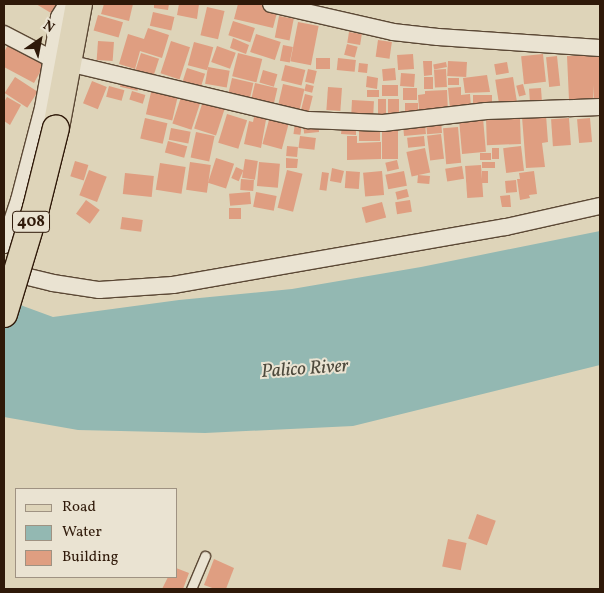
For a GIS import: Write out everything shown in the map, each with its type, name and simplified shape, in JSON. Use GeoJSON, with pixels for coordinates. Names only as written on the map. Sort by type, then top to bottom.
{"type":"FeatureCollection","features":[{"type":"Feature","properties":{"kind":"main road","name":"408"},"geometry":{"type":"LineString","coordinates":[[4,314],[36,208],[56,128],[60,61],[79,4]]}},
{"type":"Feature","properties":{"kind":"street"},"geometry":{"type":"LineString","coordinates":[[4,244],[19,200],[38,127],[60,61],[59,17],[67,4]]}},
{"type":"Feature","properties":{"kind":"street"},"geometry":{"type":"LineString","coordinates":[[271,4],[392,32],[600,48]]}},
{"type":"Feature","properties":{"kind":"street"},"geometry":{"type":"LineString","coordinates":[[4,34],[60,61],[308,120],[382,123],[486,111],[600,107]]}},
{"type":"Feature","properties":{"kind":"street"},"geometry":{"type":"LineString","coordinates":[[4,271],[53,283],[99,290],[174,285],[506,227],[600,206]]}},
{"type":"Feature","properties":{"kind":"lane"},"geometry":{"type":"LineString","coordinates":[[191,589],[205,556]]}},
{"type":"Feature","properties":{"kind":"water","name":"Palico River"},"geometry":{"type":"Polygon","coordinates":[[[600,231],[600,365],[353,426],[205,433],[78,430],[4,417],[4,299],[53,317],[179,300],[292,289],[421,267],[600,231]]]}},
{"type":"Feature","properties":{"kind":"building"},"geometry":{"type":"Polygon","coordinates":[[[36,4],[57,4],[51,13],[36,4]]]}},
{"type":"Feature","properties":{"kind":"building"},"geometry":{"type":"Polygon","coordinates":[[[104,4],[133,4],[129,21],[101,14],[104,4]]]}},
{"type":"Feature","properties":{"kind":"building"},"geometry":{"type":"Polygon","coordinates":[[[154,4],[169,4],[168,10],[154,8],[154,4]]]}},
{"type":"Feature","properties":{"kind":"building"},"geometry":{"type":"Polygon","coordinates":[[[179,4],[199,4],[197,19],[177,15],[179,4]]]}},
{"type":"Feature","properties":{"kind":"building"},"geometry":{"type":"Polygon","coordinates":[[[238,4],[258,4],[278,9],[273,28],[234,19],[238,4]]]}},
{"type":"Feature","properties":{"kind":"building"},"geometry":{"type":"Polygon","coordinates":[[[207,7],[225,11],[218,39],[200,35],[207,7]]]}},
{"type":"Feature","properties":{"kind":"building"},"geometry":{"type":"Polygon","coordinates":[[[153,12],[174,17],[171,31],[150,26],[153,12]]]}},
{"type":"Feature","properties":{"kind":"building"},"geometry":{"type":"Polygon","coordinates":[[[98,15],[123,22],[119,38],[94,30],[98,15]]]}},
{"type":"Feature","properties":{"kind":"building"},"geometry":{"type":"Polygon","coordinates":[[[279,16],[294,19],[290,40],[275,38],[279,16]]]}},
{"type":"Feature","properties":{"kind":"building"},"geometry":{"type":"Polygon","coordinates":[[[233,21],[255,28],[250,42],[228,35],[233,21]]]}},
{"type":"Feature","properties":{"kind":"building"},"geometry":{"type":"Polygon","coordinates":[[[298,22],[319,26],[311,65],[290,61],[298,22]]]}},
{"type":"Feature","properties":{"kind":"building"},"geometry":{"type":"Polygon","coordinates":[[[148,28],[169,35],[162,58],[140,51],[135,69],[119,64],[128,34],[144,39],[148,28]]]}},
{"type":"Feature","properties":{"kind":"building"},"geometry":{"type":"Polygon","coordinates":[[[349,32],[362,34],[360,45],[347,43],[349,32]]]}},
{"type":"Feature","properties":{"kind":"building"},"geometry":{"type":"Polygon","coordinates":[[[256,34],[281,42],[275,60],[250,52],[256,34]]]}},
{"type":"Feature","properties":{"kind":"building"},"geometry":{"type":"Polygon","coordinates":[[[233,38],[249,45],[246,54],[230,48],[233,38]]]}},
{"type":"Feature","properties":{"kind":"building"},"geometry":{"type":"Polygon","coordinates":[[[378,40],[392,42],[389,59],[376,57],[378,40]]]}},
{"type":"Feature","properties":{"kind":"building"},"geometry":{"type":"Polygon","coordinates":[[[98,41],[114,42],[113,61],[97,60],[98,41]]]}},
{"type":"Feature","properties":{"kind":"building"},"geometry":{"type":"Polygon","coordinates":[[[171,41],[190,47],[180,80],[160,73],[171,41]]]}},
{"type":"Feature","properties":{"kind":"building"},"geometry":{"type":"Polygon","coordinates":[[[194,42],[213,47],[207,70],[188,65],[194,42]]]}},
{"type":"Feature","properties":{"kind":"building"},"geometry":{"type":"Polygon","coordinates":[[[9,43],[45,63],[34,83],[4,67],[4,52],[9,43]]]}},
{"type":"Feature","properties":{"kind":"building"},"geometry":{"type":"Polygon","coordinates":[[[347,44],[358,47],[355,57],[344,55],[347,44]]]}},
{"type":"Feature","properties":{"kind":"building"},"geometry":{"type":"Polygon","coordinates":[[[283,45],[293,47],[290,63],[280,61],[283,45]]]}},
{"type":"Feature","properties":{"kind":"building"},"geometry":{"type":"Polygon","coordinates":[[[217,46],[236,53],[230,69],[211,62],[217,46]]]}},
{"type":"Feature","properties":{"kind":"building"},"geometry":{"type":"Polygon","coordinates":[[[141,53],[159,59],[152,80],[134,74],[141,53]]]}},
{"type":"Feature","properties":{"kind":"building"},"geometry":{"type":"Polygon","coordinates":[[[238,53],[262,59],[256,82],[232,76],[238,53]]]}},
{"type":"Feature","properties":{"kind":"building"},"geometry":{"type":"Polygon","coordinates":[[[413,54],[414,69],[398,70],[397,55],[413,54]]]}},
{"type":"Feature","properties":{"kind":"building"},"geometry":{"type":"Polygon","coordinates":[[[543,54],[546,82],[524,84],[521,56],[543,54]]]}},
{"type":"Feature","properties":{"kind":"building"},"geometry":{"type":"Polygon","coordinates":[[[557,56],[560,86],[549,87],[546,57],[557,56]]]}},
{"type":"Feature","properties":{"kind":"building"},"geometry":{"type":"Polygon","coordinates":[[[567,56],[600,56],[600,103],[594,103],[593,85],[593,99],[569,100],[567,56]]]}},
{"type":"Feature","properties":{"kind":"building"},"geometry":{"type":"Polygon","coordinates":[[[316,58],[330,58],[330,69],[316,69],[316,58]]]}},
{"type":"Feature","properties":{"kind":"building"},"geometry":{"type":"Polygon","coordinates":[[[338,58],[356,60],[355,72],[337,70],[338,58]]]}},
{"type":"Feature","properties":{"kind":"building"},"geometry":{"type":"Polygon","coordinates":[[[423,61],[432,61],[432,75],[424,76],[423,61]]]}},
{"type":"Feature","properties":{"kind":"building"},"geometry":{"type":"Polygon","coordinates":[[[448,61],[467,62],[466,77],[447,76],[448,61]]]}},
{"type":"Feature","properties":{"kind":"building"},"geometry":{"type":"Polygon","coordinates":[[[446,62],[447,67],[434,69],[433,64],[446,62]]]}},
{"type":"Feature","properties":{"kind":"building"},"geometry":{"type":"Polygon","coordinates":[[[507,62],[509,73],[496,75],[494,64],[507,62]]]}},
{"type":"Feature","properties":{"kind":"building"},"geometry":{"type":"Polygon","coordinates":[[[359,63],[368,64],[367,73],[358,72],[359,63]]]}},
{"type":"Feature","properties":{"kind":"building"},"geometry":{"type":"Polygon","coordinates":[[[285,65],[305,70],[302,86],[281,81],[285,65]]]}},
{"type":"Feature","properties":{"kind":"building"},"geometry":{"type":"Polygon","coordinates":[[[208,67],[230,71],[227,88],[205,84],[208,67]]]}},
{"type":"Feature","properties":{"kind":"building"},"geometry":{"type":"Polygon","coordinates":[[[187,68],[205,74],[200,90],[182,84],[187,68]]]}},
{"type":"Feature","properties":{"kind":"building"},"geometry":{"type":"Polygon","coordinates":[[[395,68],[396,80],[383,81],[382,69],[395,68]]]}},
{"type":"Feature","properties":{"kind":"building"},"geometry":{"type":"Polygon","coordinates":[[[308,69],[317,71],[314,84],[305,82],[308,69]]]}},
{"type":"Feature","properties":{"kind":"building"},"geometry":{"type":"Polygon","coordinates":[[[446,69],[447,87],[435,88],[434,70],[446,69]]]}},
{"type":"Feature","properties":{"kind":"building"},"geometry":{"type":"Polygon","coordinates":[[[263,70],[277,74],[274,87],[259,82],[263,70]]]}},
{"type":"Feature","properties":{"kind":"building"},"geometry":{"type":"Polygon","coordinates":[[[401,73],[415,74],[414,87],[400,86],[401,73]]]}},
{"type":"Feature","properties":{"kind":"building"},"geometry":{"type":"Polygon","coordinates":[[[487,75],[490,92],[465,93],[463,78],[487,75]]]}},
{"type":"Feature","properties":{"kind":"building"},"geometry":{"type":"Polygon","coordinates":[[[367,76],[378,78],[377,89],[366,87],[367,76]]]}},
{"type":"Feature","properties":{"kind":"building"},"geometry":{"type":"Polygon","coordinates":[[[15,77],[38,92],[27,108],[5,93],[15,77]]]}},
{"type":"Feature","properties":{"kind":"building"},"geometry":{"type":"Polygon","coordinates":[[[424,77],[433,77],[433,89],[424,89],[424,77]]]}},
{"type":"Feature","properties":{"kind":"building"},"geometry":{"type":"Polygon","coordinates":[[[513,77],[517,103],[499,105],[495,80],[513,77]]]}},
{"type":"Feature","properties":{"kind":"building"},"geometry":{"type":"Polygon","coordinates":[[[122,78],[140,82],[138,91],[120,87],[122,78]]]}},
{"type":"Feature","properties":{"kind":"building"},"geometry":{"type":"Polygon","coordinates":[[[232,78],[253,83],[250,99],[228,94],[232,78]]]}},
{"type":"Feature","properties":{"kind":"building"},"geometry":{"type":"Polygon","coordinates":[[[448,78],[459,78],[459,85],[448,85],[448,78]]]}},
{"type":"Feature","properties":{"kind":"building"},"geometry":{"type":"Polygon","coordinates":[[[92,81],[107,87],[98,109],[83,103],[92,81]]]}},
{"type":"Feature","properties":{"kind":"building"},"geometry":{"type":"Polygon","coordinates":[[[255,83],[277,88],[273,107],[251,102],[255,83]]]}},
{"type":"Feature","properties":{"kind":"building"},"geometry":{"type":"Polygon","coordinates":[[[283,84],[304,89],[299,110],[278,105],[283,84]]]}},
{"type":"Feature","properties":{"kind":"building"},"geometry":{"type":"Polygon","coordinates":[[[306,84],[314,86],[312,93],[304,91],[306,84]]]}},
{"type":"Feature","properties":{"kind":"building"},"geometry":{"type":"Polygon","coordinates":[[[523,84],[526,95],[519,96],[516,86],[523,84]]]}},
{"type":"Feature","properties":{"kind":"building"},"geometry":{"type":"Polygon","coordinates":[[[382,85],[398,85],[398,96],[382,96],[382,85]]]}},
{"type":"Feature","properties":{"kind":"building"},"geometry":{"type":"Polygon","coordinates":[[[109,86],[124,90],[122,101],[106,97],[109,86]]]}},
{"type":"Feature","properties":{"kind":"building"},"geometry":{"type":"Polygon","coordinates":[[[328,87],[342,88],[340,111],[326,110],[328,87]]]}},
{"type":"Feature","properties":{"kind":"building"},"geometry":{"type":"Polygon","coordinates":[[[461,87],[461,95],[470,94],[471,107],[450,109],[448,88],[461,87]]]}},
{"type":"Feature","properties":{"kind":"building"},"geometry":{"type":"Polygon","coordinates":[[[152,88],[178,94],[172,120],[146,114],[152,88]]]}},
{"type":"Feature","properties":{"kind":"building"},"geometry":{"type":"Polygon","coordinates":[[[403,88],[417,88],[417,100],[403,100],[403,88]]]}},
{"type":"Feature","properties":{"kind":"building"},"geometry":{"type":"Polygon","coordinates":[[[541,88],[542,103],[530,104],[529,89],[541,88]]]}},
{"type":"Feature","properties":{"kind":"building"},"geometry":{"type":"Polygon","coordinates":[[[367,90],[379,90],[379,97],[367,97],[367,90]]]}},
{"type":"Feature","properties":{"kind":"building"},"geometry":{"type":"Polygon","coordinates":[[[447,90],[448,112],[419,110],[418,95],[425,94],[425,91],[447,90]]]}},
{"type":"Feature","properties":{"kind":"building"},"geometry":{"type":"Polygon","coordinates":[[[132,91],[145,95],[143,104],[129,100],[132,91]]]}},
{"type":"Feature","properties":{"kind":"building"},"geometry":{"type":"Polygon","coordinates":[[[182,94],[201,100],[191,130],[172,123],[182,94]]]}},
{"type":"Feature","properties":{"kind":"building"},"geometry":{"type":"Polygon","coordinates":[[[305,94],[313,96],[308,113],[301,111],[305,94]]]}},
{"type":"Feature","properties":{"kind":"building"},"geometry":{"type":"Polygon","coordinates":[[[473,95],[492,95],[492,106],[473,106],[473,95]]]}},
{"type":"Feature","properties":{"kind":"building"},"geometry":{"type":"Polygon","coordinates":[[[7,97],[21,105],[10,125],[4,121],[4,102],[7,97]]]}},
{"type":"Feature","properties":{"kind":"building"},"geometry":{"type":"Polygon","coordinates":[[[204,98],[226,105],[216,136],[194,128],[204,98]]]}},
{"type":"Feature","properties":{"kind":"building"},"geometry":{"type":"Polygon","coordinates":[[[378,99],[386,99],[386,115],[378,115],[378,99]]]}},
{"type":"Feature","properties":{"kind":"building"},"geometry":{"type":"Polygon","coordinates":[[[388,99],[399,99],[399,114],[388,114],[388,99]]]}},
{"type":"Feature","properties":{"kind":"building"},"geometry":{"type":"Polygon","coordinates":[[[352,100],[374,101],[373,117],[351,116],[352,100]]]}},
{"type":"Feature","properties":{"kind":"building"},"geometry":{"type":"Polygon","coordinates":[[[405,103],[418,103],[418,115],[405,115],[405,103]]]}},
{"type":"Feature","properties":{"kind":"building"},"geometry":{"type":"Polygon","coordinates":[[[255,112],[267,114],[261,148],[244,144],[249,121],[253,122],[255,112]]]}},
{"type":"Feature","properties":{"kind":"building"},"geometry":{"type":"Polygon","coordinates":[[[227,114],[247,120],[238,149],[218,143],[227,114]]]}},
{"type":"Feature","properties":{"kind":"building"},"geometry":{"type":"Polygon","coordinates":[[[546,115],[548,142],[542,143],[545,167],[526,168],[522,117],[546,115]]]}},
{"type":"Feature","properties":{"kind":"building"},"geometry":{"type":"Polygon","coordinates":[[[270,116],[289,121],[282,149],[262,144],[270,116]]]}},
{"type":"Feature","properties":{"kind":"building"},"geometry":{"type":"Polygon","coordinates":[[[145,118],[167,123],[163,144],[140,138],[145,118]]]}},
{"type":"Feature","properties":{"kind":"building"},"geometry":{"type":"Polygon","coordinates":[[[483,118],[486,152],[462,154],[459,120],[483,118]]]}},
{"type":"Feature","properties":{"kind":"building"},"geometry":{"type":"Polygon","coordinates":[[[520,118],[521,144],[487,145],[486,119],[520,118]]]}},
{"type":"Feature","properties":{"kind":"building"},"geometry":{"type":"Polygon","coordinates":[[[569,118],[571,145],[553,146],[551,119],[569,118]]]}},
{"type":"Feature","properties":{"kind":"building"},"geometry":{"type":"Polygon","coordinates":[[[590,118],[592,142],[579,143],[577,119],[590,118]]]}},
{"type":"Feature","properties":{"kind":"building"},"geometry":{"type":"Polygon","coordinates":[[[441,121],[442,133],[427,134],[426,122],[441,121]]]}},
{"type":"Feature","properties":{"kind":"building"},"geometry":{"type":"Polygon","coordinates":[[[318,122],[319,132],[304,134],[303,124],[318,122]]]}},
{"type":"Feature","properties":{"kind":"building"},"geometry":{"type":"Polygon","coordinates":[[[295,123],[302,124],[300,135],[293,134],[295,123]]]}},
{"type":"Feature","properties":{"kind":"building"},"geometry":{"type":"Polygon","coordinates":[[[425,123],[426,134],[404,136],[403,125],[425,123]]]}},
{"type":"Feature","properties":{"kind":"building"},"geometry":{"type":"Polygon","coordinates":[[[342,126],[356,126],[356,135],[341,134],[342,126]]]}},
{"type":"Feature","properties":{"kind":"building"},"geometry":{"type":"Polygon","coordinates":[[[382,126],[398,126],[398,159],[382,159],[382,126]]]}},
{"type":"Feature","properties":{"kind":"building"},"geometry":{"type":"Polygon","coordinates":[[[458,127],[461,163],[446,164],[443,128],[458,127]]]}},
{"type":"Feature","properties":{"kind":"building"},"geometry":{"type":"Polygon","coordinates":[[[171,128],[191,132],[188,144],[169,140],[171,128]]]}},
{"type":"Feature","properties":{"kind":"building"},"geometry":{"type":"Polygon","coordinates":[[[359,128],[380,128],[380,141],[359,141],[359,128]]]}},
{"type":"Feature","properties":{"kind":"building"},"geometry":{"type":"Polygon","coordinates":[[[196,132],[215,136],[209,161],[191,157],[196,132]]]}},
{"type":"Feature","properties":{"kind":"building"},"geometry":{"type":"Polygon","coordinates":[[[441,134],[444,159],[430,161],[427,136],[441,134]]]}},
{"type":"Feature","properties":{"kind":"building"},"geometry":{"type":"Polygon","coordinates":[[[300,136],[316,138],[314,150],[299,148],[300,136]]]}},
{"type":"Feature","properties":{"kind":"building"},"geometry":{"type":"Polygon","coordinates":[[[347,136],[357,136],[357,143],[381,142],[381,159],[347,160],[347,136]]]}},
{"type":"Feature","properties":{"kind":"building"},"geometry":{"type":"Polygon","coordinates":[[[424,136],[425,146],[408,148],[407,138],[424,136]]]}},
{"type":"Feature","properties":{"kind":"building"},"geometry":{"type":"Polygon","coordinates":[[[168,141],[187,146],[184,158],[165,153],[168,141]]]}},
{"type":"Feature","properties":{"kind":"building"},"geometry":{"type":"Polygon","coordinates":[[[287,146],[298,147],[297,157],[286,156],[287,146]]]}},
{"type":"Feature","properties":{"kind":"building"},"geometry":{"type":"Polygon","coordinates":[[[521,146],[524,171],[506,173],[503,148],[521,146]]]}},
{"type":"Feature","properties":{"kind":"building"},"geometry":{"type":"Polygon","coordinates":[[[425,148],[430,172],[412,176],[406,152],[425,148]]]}},
{"type":"Feature","properties":{"kind":"building"},"geometry":{"type":"Polygon","coordinates":[[[492,148],[499,148],[499,159],[492,159],[492,148]]]}},
{"type":"Feature","properties":{"kind":"building"},"geometry":{"type":"Polygon","coordinates":[[[480,153],[491,153],[491,160],[480,160],[480,153]]]}},
{"type":"Feature","properties":{"kind":"building"},"geometry":{"type":"Polygon","coordinates":[[[216,158],[234,164],[226,189],[208,183],[216,158]]]}},
{"type":"Feature","properties":{"kind":"building"},"geometry":{"type":"Polygon","coordinates":[[[286,158],[298,159],[297,168],[286,168],[286,158]]]}},
{"type":"Feature","properties":{"kind":"building"},"geometry":{"type":"Polygon","coordinates":[[[245,159],[258,161],[255,180],[242,178],[245,159]]]}},
{"type":"Feature","properties":{"kind":"building"},"geometry":{"type":"Polygon","coordinates":[[[397,160],[399,169],[387,171],[385,163],[397,160]]]}},
{"type":"Feature","properties":{"kind":"building"},"geometry":{"type":"Polygon","coordinates":[[[75,161],[88,165],[84,180],[70,176],[75,161]]]}},
{"type":"Feature","properties":{"kind":"building"},"geometry":{"type":"Polygon","coordinates":[[[190,162],[211,165],[207,193],[186,190],[190,162]]]}},
{"type":"Feature","properties":{"kind":"building"},"geometry":{"type":"Polygon","coordinates":[[[259,162],[280,164],[278,188],[257,186],[259,162]]]}},
{"type":"Feature","properties":{"kind":"building"},"geometry":{"type":"Polygon","coordinates":[[[482,162],[495,162],[495,168],[482,168],[482,162]]]}},
{"type":"Feature","properties":{"kind":"building"},"geometry":{"type":"Polygon","coordinates":[[[160,163],[186,167],[181,194],[156,190],[160,163]]]}},
{"type":"Feature","properties":{"kind":"building"},"geometry":{"type":"Polygon","coordinates":[[[481,165],[483,197],[467,198],[465,166],[481,165]]]}},
{"type":"Feature","properties":{"kind":"building"},"geometry":{"type":"Polygon","coordinates":[[[462,166],[464,179],[447,181],[445,169],[462,166]]]}},
{"type":"Feature","properties":{"kind":"building"},"geometry":{"type":"Polygon","coordinates":[[[236,167],[243,170],[239,181],[231,178],[236,167]]]}},
{"type":"Feature","properties":{"kind":"building"},"geometry":{"type":"Polygon","coordinates":[[[332,168],[344,171],[341,183],[330,181],[332,168]]]}},
{"type":"Feature","properties":{"kind":"building"},"geometry":{"type":"Polygon","coordinates":[[[89,170],[107,177],[97,202],[79,195],[89,170]]]}},
{"type":"Feature","properties":{"kind":"building"},"geometry":{"type":"Polygon","coordinates":[[[287,170],[303,174],[293,212],[278,208],[287,170]]]}},
{"type":"Feature","properties":{"kind":"building"},"geometry":{"type":"Polygon","coordinates":[[[346,171],[360,172],[359,189],[345,188],[346,171]]]}},
{"type":"Feature","properties":{"kind":"building"},"geometry":{"type":"Polygon","coordinates":[[[382,171],[384,195],[365,197],[363,173],[382,171]]]}},
{"type":"Feature","properties":{"kind":"building"},"geometry":{"type":"Polygon","coordinates":[[[404,171],[407,186],[388,189],[385,175],[404,171]]]}},
{"type":"Feature","properties":{"kind":"building"},"geometry":{"type":"Polygon","coordinates":[[[482,171],[488,171],[488,183],[482,183],[482,171]]]}},
{"type":"Feature","properties":{"kind":"building"},"geometry":{"type":"Polygon","coordinates":[[[534,171],[537,194],[529,195],[530,198],[520,200],[517,179],[520,179],[519,173],[534,171]]]}},
{"type":"Feature","properties":{"kind":"building"},"geometry":{"type":"Polygon","coordinates":[[[322,172],[329,173],[326,191],[319,190],[322,172]]]}},
{"type":"Feature","properties":{"kind":"building"},"geometry":{"type":"Polygon","coordinates":[[[125,173],[154,176],[152,197],[123,194],[125,173]]]}},
{"type":"Feature","properties":{"kind":"building"},"geometry":{"type":"Polygon","coordinates":[[[418,175],[430,176],[429,184],[417,183],[418,175]]]}},
{"type":"Feature","properties":{"kind":"building"},"geometry":{"type":"Polygon","coordinates":[[[241,179],[254,180],[253,191],[240,190],[241,179]]]}},
{"type":"Feature","properties":{"kind":"building"},"geometry":{"type":"Polygon","coordinates":[[[516,180],[517,192],[506,193],[505,181],[516,180]]]}},
{"type":"Feature","properties":{"kind":"building"},"geometry":{"type":"Polygon","coordinates":[[[407,189],[409,197],[397,200],[395,192],[407,189]]]}},
{"type":"Feature","properties":{"kind":"building"},"geometry":{"type":"Polygon","coordinates":[[[250,192],[251,204],[230,206],[229,194],[250,192]]]}},
{"type":"Feature","properties":{"kind":"building"},"geometry":{"type":"Polygon","coordinates":[[[256,192],[277,196],[274,211],[253,207],[256,192]]]}},
{"type":"Feature","properties":{"kind":"building"},"geometry":{"type":"Polygon","coordinates":[[[510,195],[511,207],[502,207],[500,196],[510,195]]]}},
{"type":"Feature","properties":{"kind":"building"},"geometry":{"type":"Polygon","coordinates":[[[86,200],[100,210],[90,224],[76,214],[86,200]]]}},
{"type":"Feature","properties":{"kind":"building"},"geometry":{"type":"Polygon","coordinates":[[[410,200],[412,212],[397,214],[395,202],[410,200]]]}},
{"type":"Feature","properties":{"kind":"building"},"geometry":{"type":"Polygon","coordinates":[[[382,202],[386,217],[366,223],[362,207],[382,202]]]}},
{"type":"Feature","properties":{"kind":"building"},"geometry":{"type":"Polygon","coordinates":[[[229,208],[241,208],[241,219],[229,219],[229,208]]]}},
{"type":"Feature","properties":{"kind":"building"},"geometry":{"type":"Polygon","coordinates":[[[122,217],[143,220],[141,232],[120,229],[122,217]]]}},
{"type":"Feature","properties":{"kind":"building"},"geometry":{"type":"Polygon","coordinates":[[[477,514],[496,521],[487,545],[468,538],[477,514]]]}},
{"type":"Feature","properties":{"kind":"building"},"geometry":{"type":"Polygon","coordinates":[[[448,539],[467,543],[461,570],[442,566],[448,539]]]}},
{"type":"Feature","properties":{"kind":"building"},"geometry":{"type":"Polygon","coordinates":[[[214,559],[234,568],[226,589],[215,589],[204,585],[214,559]]]}},
{"type":"Feature","properties":{"kind":"building"},"geometry":{"type":"Polygon","coordinates":[[[178,569],[189,573],[183,589],[162,589],[168,578],[178,578],[178,569]]]}}]}
